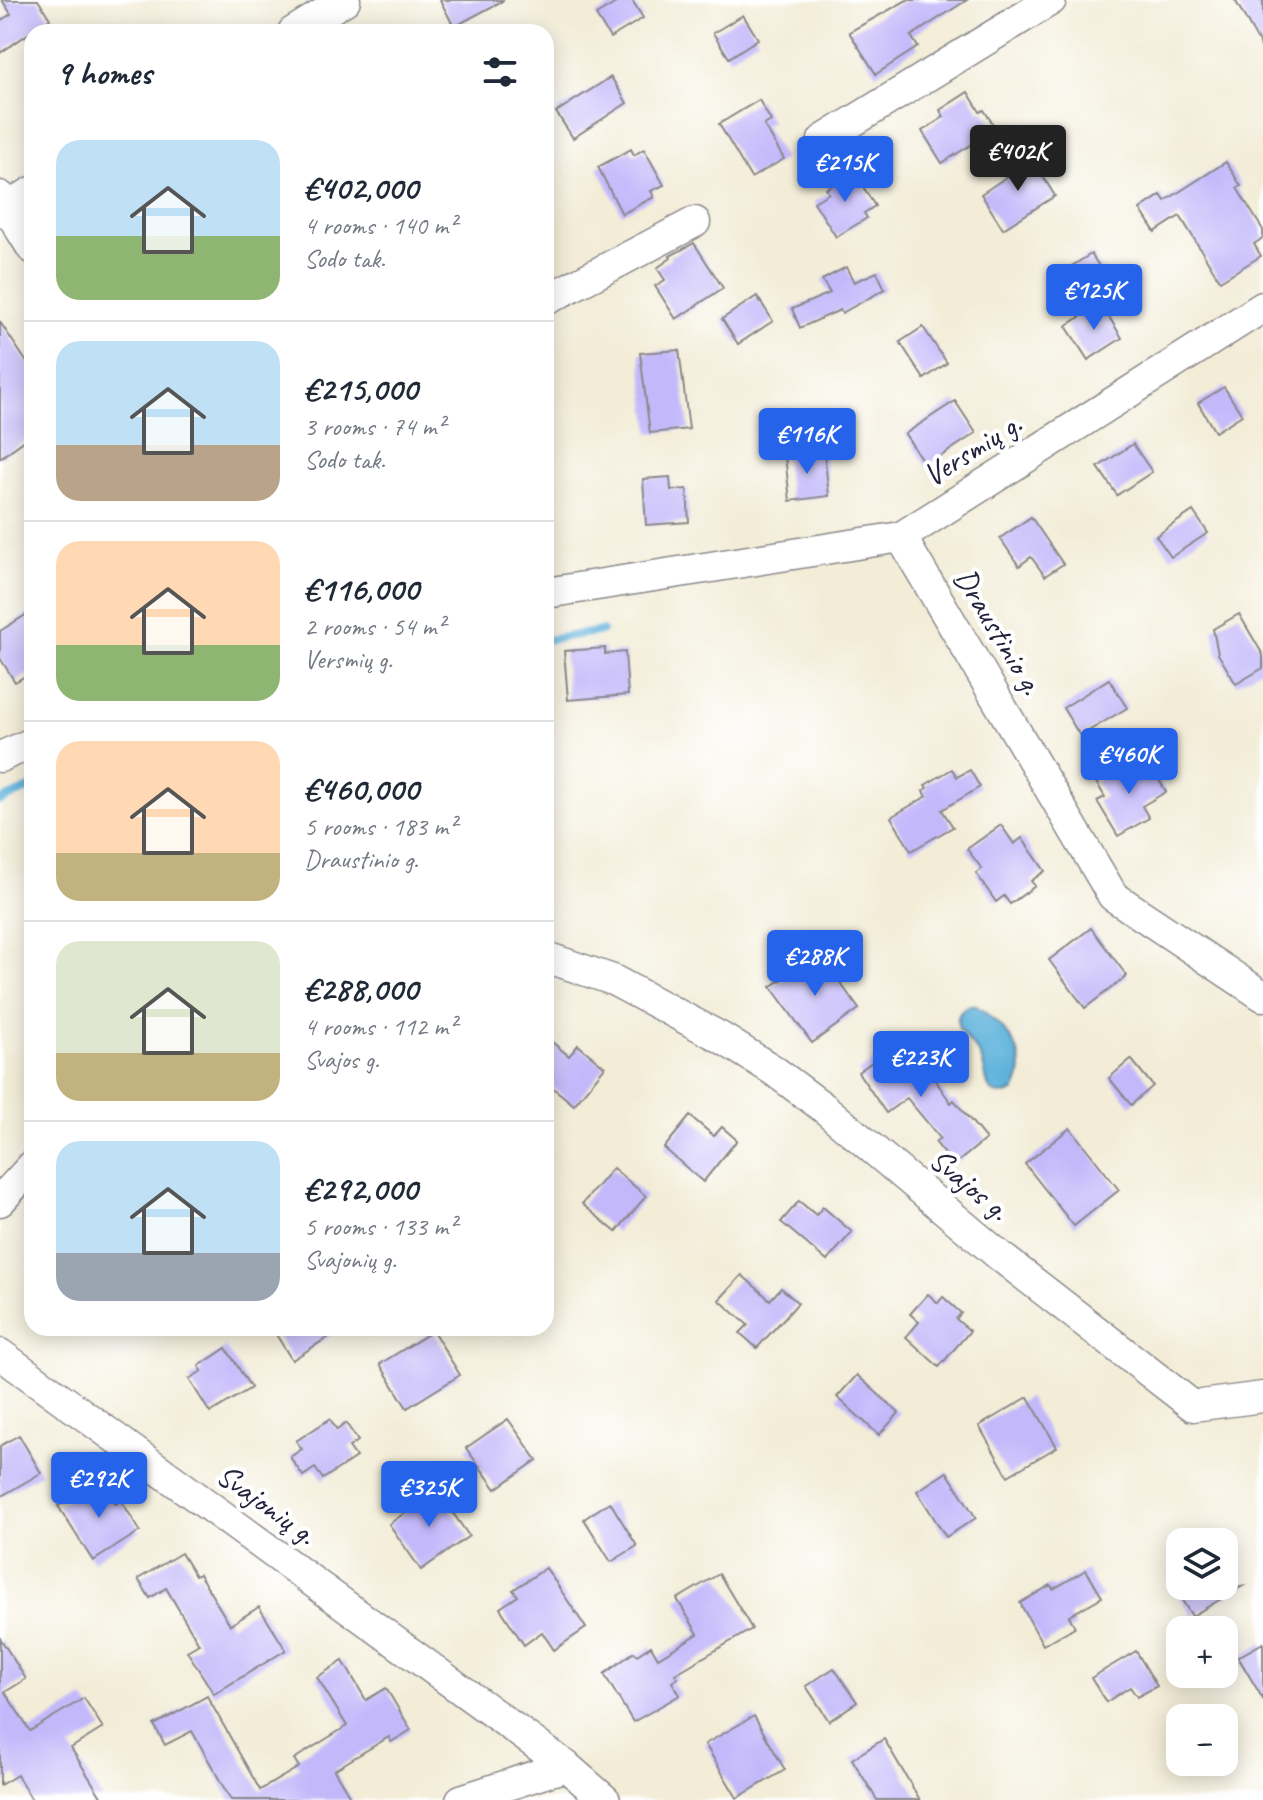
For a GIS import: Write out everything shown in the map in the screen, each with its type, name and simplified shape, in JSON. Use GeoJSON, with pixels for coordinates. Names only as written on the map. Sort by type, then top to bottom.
{"type":"FeatureCollection","features":[{"type":"Feature","properties":{"kind":"street"},"geometry":{"type":"LineString","coordinates":[[306,24],[345,0]]}},
{"type":"Feature","properties":{"kind":"street"},"geometry":{"type":"LineString","coordinates":[[823,140],[1051,0]]}},
{"type":"Feature","properties":{"kind":"street"},"geometry":{"type":"LineString","coordinates":[[10,202],[24,231]]}},
{"type":"Feature","properties":{"kind":"street"},"geometry":{"type":"LineString","coordinates":[[554,296],[695,222]]}},
{"type":"Feature","properties":{"kind":"street","name":"Versmių g."},"geometry":{"type":"LineString","coordinates":[[554,592],[901,537],[1263,307]]}},
{"type":"Feature","properties":{"kind":"street","name":"Draustinio g."},"geometry":{"type":"LineString","coordinates":[[901,537],[1113,896],[1263,996]]}},
{"type":"Feature","properties":{"kind":"street"},"geometry":{"type":"LineString","coordinates":[[0,757],[24,746]]}},
{"type":"Feature","properties":{"kind":"street","name":"Svajos g."},"geometry":{"type":"LineString","coordinates":[[554,960],[613,980],[720,1037],[773,1070],[824,1108],[1001,1257],[1193,1406],[1263,1397]]}},
{"type":"Feature","properties":{"kind":"street"},"geometry":{"type":"LineString","coordinates":[[0,1201],[24,1175]]}},
{"type":"Feature","properties":{"kind":"street","name":"Svajonių g."},"geometry":{"type":"LineString","coordinates":[[0,1354],[566,1766],[605,1800]]}},
{"type":"Feature","properties":{"kind":"street"},"geometry":{"type":"LineString","coordinates":[[461,1800],[566,1766]]}},
{"type":"Feature","properties":{"kind":"water"},"geometry":{"type":"Polygon","coordinates":[[[975,1005],[1005,1032],[1018,1053],[1020,1078],[1014,1092],[1003,1094],[991,1090],[981,1058],[958,1027],[962,1010],[975,1005]]]}},
{"type":"Feature","properties":{"kind":"building"},"geometry":{"type":"Polygon","coordinates":[[[2,0],[38,0],[50,19],[43,24],[24,24],[24,37],[0,53],[0,21],[11,14],[2,0]]]}},
{"type":"Feature","properties":{"kind":"building"},"geometry":{"type":"Polygon","coordinates":[[[440,0],[504,0],[460,24],[452,24],[440,0]]]}},
{"type":"Feature","properties":{"kind":"building"},"geometry":{"type":"Polygon","coordinates":[[[621,0],[632,0],[643,18],[610,38],[596,15],[621,0]]]}},
{"type":"Feature","properties":{"kind":"building"},"geometry":{"type":"Polygon","coordinates":[[[907,0],[967,0],[911,36],[918,47],[876,74],[849,32],[907,0]]]}},
{"type":"Feature","properties":{"kind":"building"},"geometry":{"type":"Polygon","coordinates":[[[1235,0],[1263,0],[1263,50],[1235,0]]]}},
{"type":"Feature","properties":{"kind":"building"},"geometry":{"type":"Polygon","coordinates":[[[743,15],[758,39],[729,58],[713,33],[743,15]]]}},
{"type":"Feature","properties":{"kind":"building"},"geometry":{"type":"Polygon","coordinates":[[[611,77],[627,103],[573,138],[556,112],[611,77]]]}},
{"type":"Feature","properties":{"kind":"building"},"geometry":{"type":"Polygon","coordinates":[[[968,92],[980,112],[984,110],[996,129],[942,163],[922,131],[944,117],[940,110],[968,92]]]}},
{"type":"Feature","properties":{"kind":"building"},"geometry":{"type":"Polygon","coordinates":[[[759,100],[771,121],[764,125],[784,159],[751,178],[719,124],[759,100]]]}},
{"type":"Feature","properties":{"kind":"building"},"geometry":{"type":"Polygon","coordinates":[[[631,149],[634,155],[644,149],[664,185],[651,191],[654,197],[622,214],[598,167],[631,149]]]}},
{"type":"Feature","properties":{"kind":"building"},"geometry":{"type":"Polygon","coordinates":[[[1029,154],[1055,196],[1003,229],[981,194],[1011,174],[1007,168],[1029,154]]]}},
{"type":"Feature","properties":{"kind":"building"},"geometry":{"type":"Polygon","coordinates":[[[1226,162],[1241,186],[1237,188],[1263,230],[1263,238],[1254,244],[1261,256],[1220,281],[1180,216],[1155,232],[1140,209],[1161,195],[1165,201],[1226,162]]]}},
{"type":"Feature","properties":{"kind":"building"},"geometry":{"type":"Polygon","coordinates":[[[853,171],[875,206],[864,213],[867,218],[836,237],[814,202],[829,193],[826,189],[853,171]]]}},
{"type":"Feature","properties":{"kind":"building"},"geometry":{"type":"Polygon","coordinates":[[[694,243],[723,288],[676,319],[655,286],[665,280],[657,268],[670,256],[694,243]]]}},
{"type":"Feature","properties":{"kind":"building"},"geometry":{"type":"Polygon","coordinates":[[[1091,254],[1103,272],[1073,294],[1059,274],[1091,254]]]}},
{"type":"Feature","properties":{"kind":"building"},"geometry":{"type":"Polygon","coordinates":[[[846,267],[854,282],[877,272],[885,289],[842,313],[840,310],[800,328],[792,309],[830,293],[822,280],[846,267]]]}},
{"type":"Feature","properties":{"kind":"building"},"geometry":{"type":"Polygon","coordinates":[[[757,296],[773,321],[738,344],[722,319],[757,296]]]}},
{"type":"Feature","properties":{"kind":"building"},"geometry":{"type":"Polygon","coordinates":[[[1101,304],[1122,338],[1088,360],[1066,326],[1101,304]]]}},
{"type":"Feature","properties":{"kind":"building"},"geometry":{"type":"Polygon","coordinates":[[[0,322],[24,358],[24,441],[0,458],[0,322]]]}},
{"type":"Feature","properties":{"kind":"building"},"geometry":{"type":"Polygon","coordinates":[[[923,327],[947,363],[924,379],[900,342],[923,327]]]}},
{"type":"Feature","properties":{"kind":"building"},"geometry":{"type":"Polygon","coordinates":[[[679,350],[689,429],[650,433],[640,353],[679,350]]]}},
{"type":"Feature","properties":{"kind":"building"},"geometry":{"type":"Polygon","coordinates":[[[1224,387],[1242,415],[1215,432],[1198,403],[1224,387]]]}},
{"type":"Feature","properties":{"kind":"building"},"geometry":{"type":"Polygon","coordinates":[[[955,401],[976,433],[926,466],[905,434],[955,401]]]}},
{"type":"Feature","properties":{"kind":"building"},"geometry":{"type":"Polygon","coordinates":[[[1133,444],[1152,472],[1117,495],[1098,467],[1133,444]]]}},
{"type":"Feature","properties":{"kind":"building"},"geometry":{"type":"Polygon","coordinates":[[[824,452],[829,496],[790,501],[785,456],[824,452]]]}},
{"type":"Feature","properties":{"kind":"building"},"geometry":{"type":"Polygon","coordinates":[[[670,477],[671,490],[687,489],[689,522],[646,525],[643,479],[670,477]]]}},
{"type":"Feature","properties":{"kind":"building"},"geometry":{"type":"Polygon","coordinates":[[[1193,511],[1208,533],[1171,557],[1156,536],[1193,511]]]}},
{"type":"Feature","properties":{"kind":"building"},"geometry":{"type":"Polygon","coordinates":[[[1031,517],[1063,564],[1045,576],[1031,557],[1019,566],[1000,538],[1031,517]]]}},
{"type":"Feature","properties":{"kind":"building"},"geometry":{"type":"Polygon","coordinates":[[[1239,614],[1263,655],[1263,668],[1236,684],[1218,654],[1213,629],[1239,614]]]}},
{"type":"Feature","properties":{"kind":"building"},"geometry":{"type":"Polygon","coordinates":[[[24,616],[24,677],[15,682],[0,658],[0,631],[24,616]]]}},
{"type":"Feature","properties":{"kind":"building"},"geometry":{"type":"Polygon","coordinates":[[[605,648],[605,654],[625,652],[628,695],[568,700],[564,651],[605,648]]]}},
{"type":"Feature","properties":{"kind":"building"},"geometry":{"type":"Polygon","coordinates":[[[1109,679],[1127,708],[1080,736],[1063,708],[1109,679]]]}},
{"type":"Feature","properties":{"kind":"building"},"geometry":{"type":"Polygon","coordinates":[[[1147,759],[1166,792],[1142,806],[1149,818],[1118,836],[1097,801],[1105,797],[1096,782],[1123,766],[1126,772],[1147,759]]]}},
{"type":"Feature","properties":{"kind":"building"},"geometry":{"type":"Polygon","coordinates":[[[952,769],[957,777],[970,770],[980,787],[942,810],[953,827],[911,851],[891,817],[927,796],[923,791],[927,788],[925,785],[952,769]]]}},
{"type":"Feature","properties":{"kind":"building"},"geometry":{"type":"Polygon","coordinates":[[[1001,825],[1014,844],[1022,838],[1045,871],[1031,881],[1035,886],[1010,904],[1004,896],[996,902],[976,873],[982,869],[967,849],[1001,825]]]}},
{"type":"Feature","properties":{"kind":"building"},"geometry":{"type":"Polygon","coordinates":[[[1091,928],[1127,976],[1085,1008],[1049,960],[1091,928]]]}},
{"type":"Feature","properties":{"kind":"building"},"geometry":{"type":"Polygon","coordinates":[[[819,953],[859,1009],[812,1043],[771,987],[819,953]]]}},
{"type":"Feature","properties":{"kind":"building"},"geometry":{"type":"Polygon","coordinates":[[[906,1038],[951,1103],[954,1100],[986,1139],[954,1165],[935,1142],[940,1138],[907,1098],[886,1113],[858,1072],[906,1038]]]}},
{"type":"Feature","properties":{"kind":"building"},"geometry":{"type":"Polygon","coordinates":[[[554,1044],[569,1056],[578,1045],[605,1067],[574,1105],[554,1089],[554,1044]]]}},
{"type":"Feature","properties":{"kind":"building"},"geometry":{"type":"Polygon","coordinates":[[[1131,1059],[1153,1086],[1131,1105],[1109,1078],[1131,1059]]]}},
{"type":"Feature","properties":{"kind":"building"},"geometry":{"type":"Polygon","coordinates":[[[690,1116],[714,1136],[722,1127],[737,1140],[703,1182],[664,1148],[690,1116]]]}},
{"type":"Feature","properties":{"kind":"building"},"geometry":{"type":"Polygon","coordinates":[[[1070,1128],[1119,1190],[1074,1226],[1025,1164],[1070,1128]]]}},
{"type":"Feature","properties":{"kind":"building"},"geometry":{"type":"Polygon","coordinates":[[[613,1168],[646,1196],[616,1232],[582,1204],[613,1168]]]}},
{"type":"Feature","properties":{"kind":"building"},"geometry":{"type":"Polygon","coordinates":[[[799,1201],[816,1215],[823,1207],[852,1232],[827,1261],[781,1222],[799,1201]]]}},
{"type":"Feature","properties":{"kind":"building"},"geometry":{"type":"Polygon","coordinates":[[[742,1275],[770,1300],[781,1288],[798,1303],[757,1348],[740,1333],[748,1325],[719,1300],[742,1275]]]}},
{"type":"Feature","properties":{"kind":"building"},"geometry":{"type":"Polygon","coordinates":[[[928,1294],[938,1303],[943,1297],[961,1313],[956,1319],[970,1331],[939,1367],[906,1337],[919,1322],[910,1314],[928,1294]]]}},
{"type":"Feature","properties":{"kind":"building"},"geometry":{"type":"Polygon","coordinates":[[[277,1336],[330,1336],[292,1360],[277,1336]]]}},
{"type":"Feature","properties":{"kind":"building"},"geometry":{"type":"Polygon","coordinates":[[[425,1336],[436,1336],[460,1375],[407,1408],[380,1364],[425,1336]]]}},
{"type":"Feature","properties":{"kind":"building"},"geometry":{"type":"Polygon","coordinates":[[[226,1348],[251,1388],[210,1413],[189,1379],[202,1371],[199,1366],[226,1348]]]}},
{"type":"Feature","properties":{"kind":"building"},"geometry":{"type":"Polygon","coordinates":[[[857,1375],[899,1413],[879,1435],[837,1397],[857,1375]]]}},
{"type":"Feature","properties":{"kind":"building"},"geometry":{"type":"Polygon","coordinates":[[[1028,1397],[1057,1447],[1008,1476],[979,1426],[1028,1397]]]}},
{"type":"Feature","properties":{"kind":"building"},"geometry":{"type":"Polygon","coordinates":[[[330,1419],[337,1430],[346,1423],[358,1441],[349,1447],[356,1457],[323,1479],[315,1468],[303,1476],[290,1457],[302,1449],[296,1441],[330,1419]]]}},
{"type":"Feature","properties":{"kind":"building"},"geometry":{"type":"Polygon","coordinates":[[[508,1419],[537,1460],[496,1489],[466,1448],[508,1419]]]}},
{"type":"Feature","properties":{"kind":"building"},"geometry":{"type":"Polygon","coordinates":[[[19,1435],[41,1473],[0,1497],[0,1446],[19,1435]]]}},
{"type":"Feature","properties":{"kind":"building"},"geometry":{"type":"Polygon","coordinates":[[[947,1472],[976,1518],[946,1537],[917,1491],[947,1472]]]}},
{"type":"Feature","properties":{"kind":"building"},"geometry":{"type":"Polygon","coordinates":[[[100,1479],[116,1504],[121,1500],[140,1531],[93,1561],[58,1506],[100,1479]]]}},
{"type":"Feature","properties":{"kind":"building"},"geometry":{"type":"Polygon","coordinates":[[[434,1486],[469,1536],[421,1570],[389,1524],[416,1505],[413,1500],[434,1486]]]}},
{"type":"Feature","properties":{"kind":"building"},"geometry":{"type":"Polygon","coordinates":[[[610,1502],[637,1546],[611,1562],[584,1519],[610,1502]]]}},
{"type":"Feature","properties":{"kind":"building"},"geometry":{"type":"Polygon","coordinates":[[[181,1553],[195,1576],[199,1574],[230,1625],[259,1607],[286,1650],[214,1694],[187,1651],[199,1644],[166,1588],[150,1598],[138,1579],[181,1553]]]}},
{"type":"Feature","properties":{"kind":"building"},"geometry":{"type":"Polygon","coordinates":[[[546,1568],[586,1628],[554,1650],[542,1632],[524,1645],[500,1608],[518,1596],[513,1590],[546,1568]]]}},
{"type":"Feature","properties":{"kind":"building"},"geometry":{"type":"Polygon","coordinates":[[[1086,1570],[1102,1597],[1069,1616],[1075,1627],[1043,1645],[1020,1603],[1086,1570]]]}},
{"type":"Feature","properties":{"kind":"building"},"geometry":{"type":"Polygon","coordinates":[[[719,1574],[752,1629],[675,1674],[678,1678],[672,1682],[680,1695],[633,1722],[604,1674],[634,1652],[637,1655],[651,1646],[658,1658],[698,1634],[677,1599],[719,1574]]]}},
{"type":"Feature","properties":{"kind":"building"},"geometry":{"type":"Polygon","coordinates":[[[1182,1600],[1219,1600],[1192,1616],[1182,1600]]]}},
{"type":"Feature","properties":{"kind":"building"},"geometry":{"type":"Polygon","coordinates":[[[0,1638],[26,1679],[5,1692],[30,1731],[84,1698],[103,1728],[71,1748],[103,1800],[32,1800],[17,1775],[0,1785],[0,1638]]]}},
{"type":"Feature","properties":{"kind":"building"},"geometry":{"type":"Polygon","coordinates":[[[1263,1643],[1263,1699],[1238,1657],[1263,1643]]]}},
{"type":"Feature","properties":{"kind":"building"},"geometry":{"type":"Polygon","coordinates":[[[1136,1651],[1157,1686],[1137,1697],[1130,1687],[1106,1702],[1091,1678],[1136,1651]]]}},
{"type":"Feature","properties":{"kind":"building"},"geometry":{"type":"Polygon","coordinates":[[[343,1661],[366,1700],[386,1688],[411,1730],[391,1742],[389,1737],[334,1770],[352,1800],[231,1800],[192,1731],[165,1745],[154,1725],[207,1696],[260,1790],[299,1767],[294,1759],[347,1726],[317,1677],[343,1661]]]}},
{"type":"Feature","properties":{"kind":"building"},"geometry":{"type":"Polygon","coordinates":[[[834,1668],[857,1702],[829,1721],[806,1686],[834,1668]]]}},
{"type":"Feature","properties":{"kind":"building"},"geometry":{"type":"Polygon","coordinates":[[[754,1716],[785,1770],[737,1798],[705,1744],[754,1716]]]}},
{"type":"Feature","properties":{"kind":"building"},"geometry":{"type":"Polygon","coordinates":[[[884,1739],[920,1800],[877,1800],[852,1759],[884,1739]]]}},
{"type":"Feature","properties":{"kind":"waterway"},"geometry":{"type":"LineString","coordinates":[[554,639],[602,631]]}},
{"type":"Feature","properties":{"kind":"waterway"},"geometry":{"type":"LineString","coordinates":[[0,801],[24,790]]}}]}
